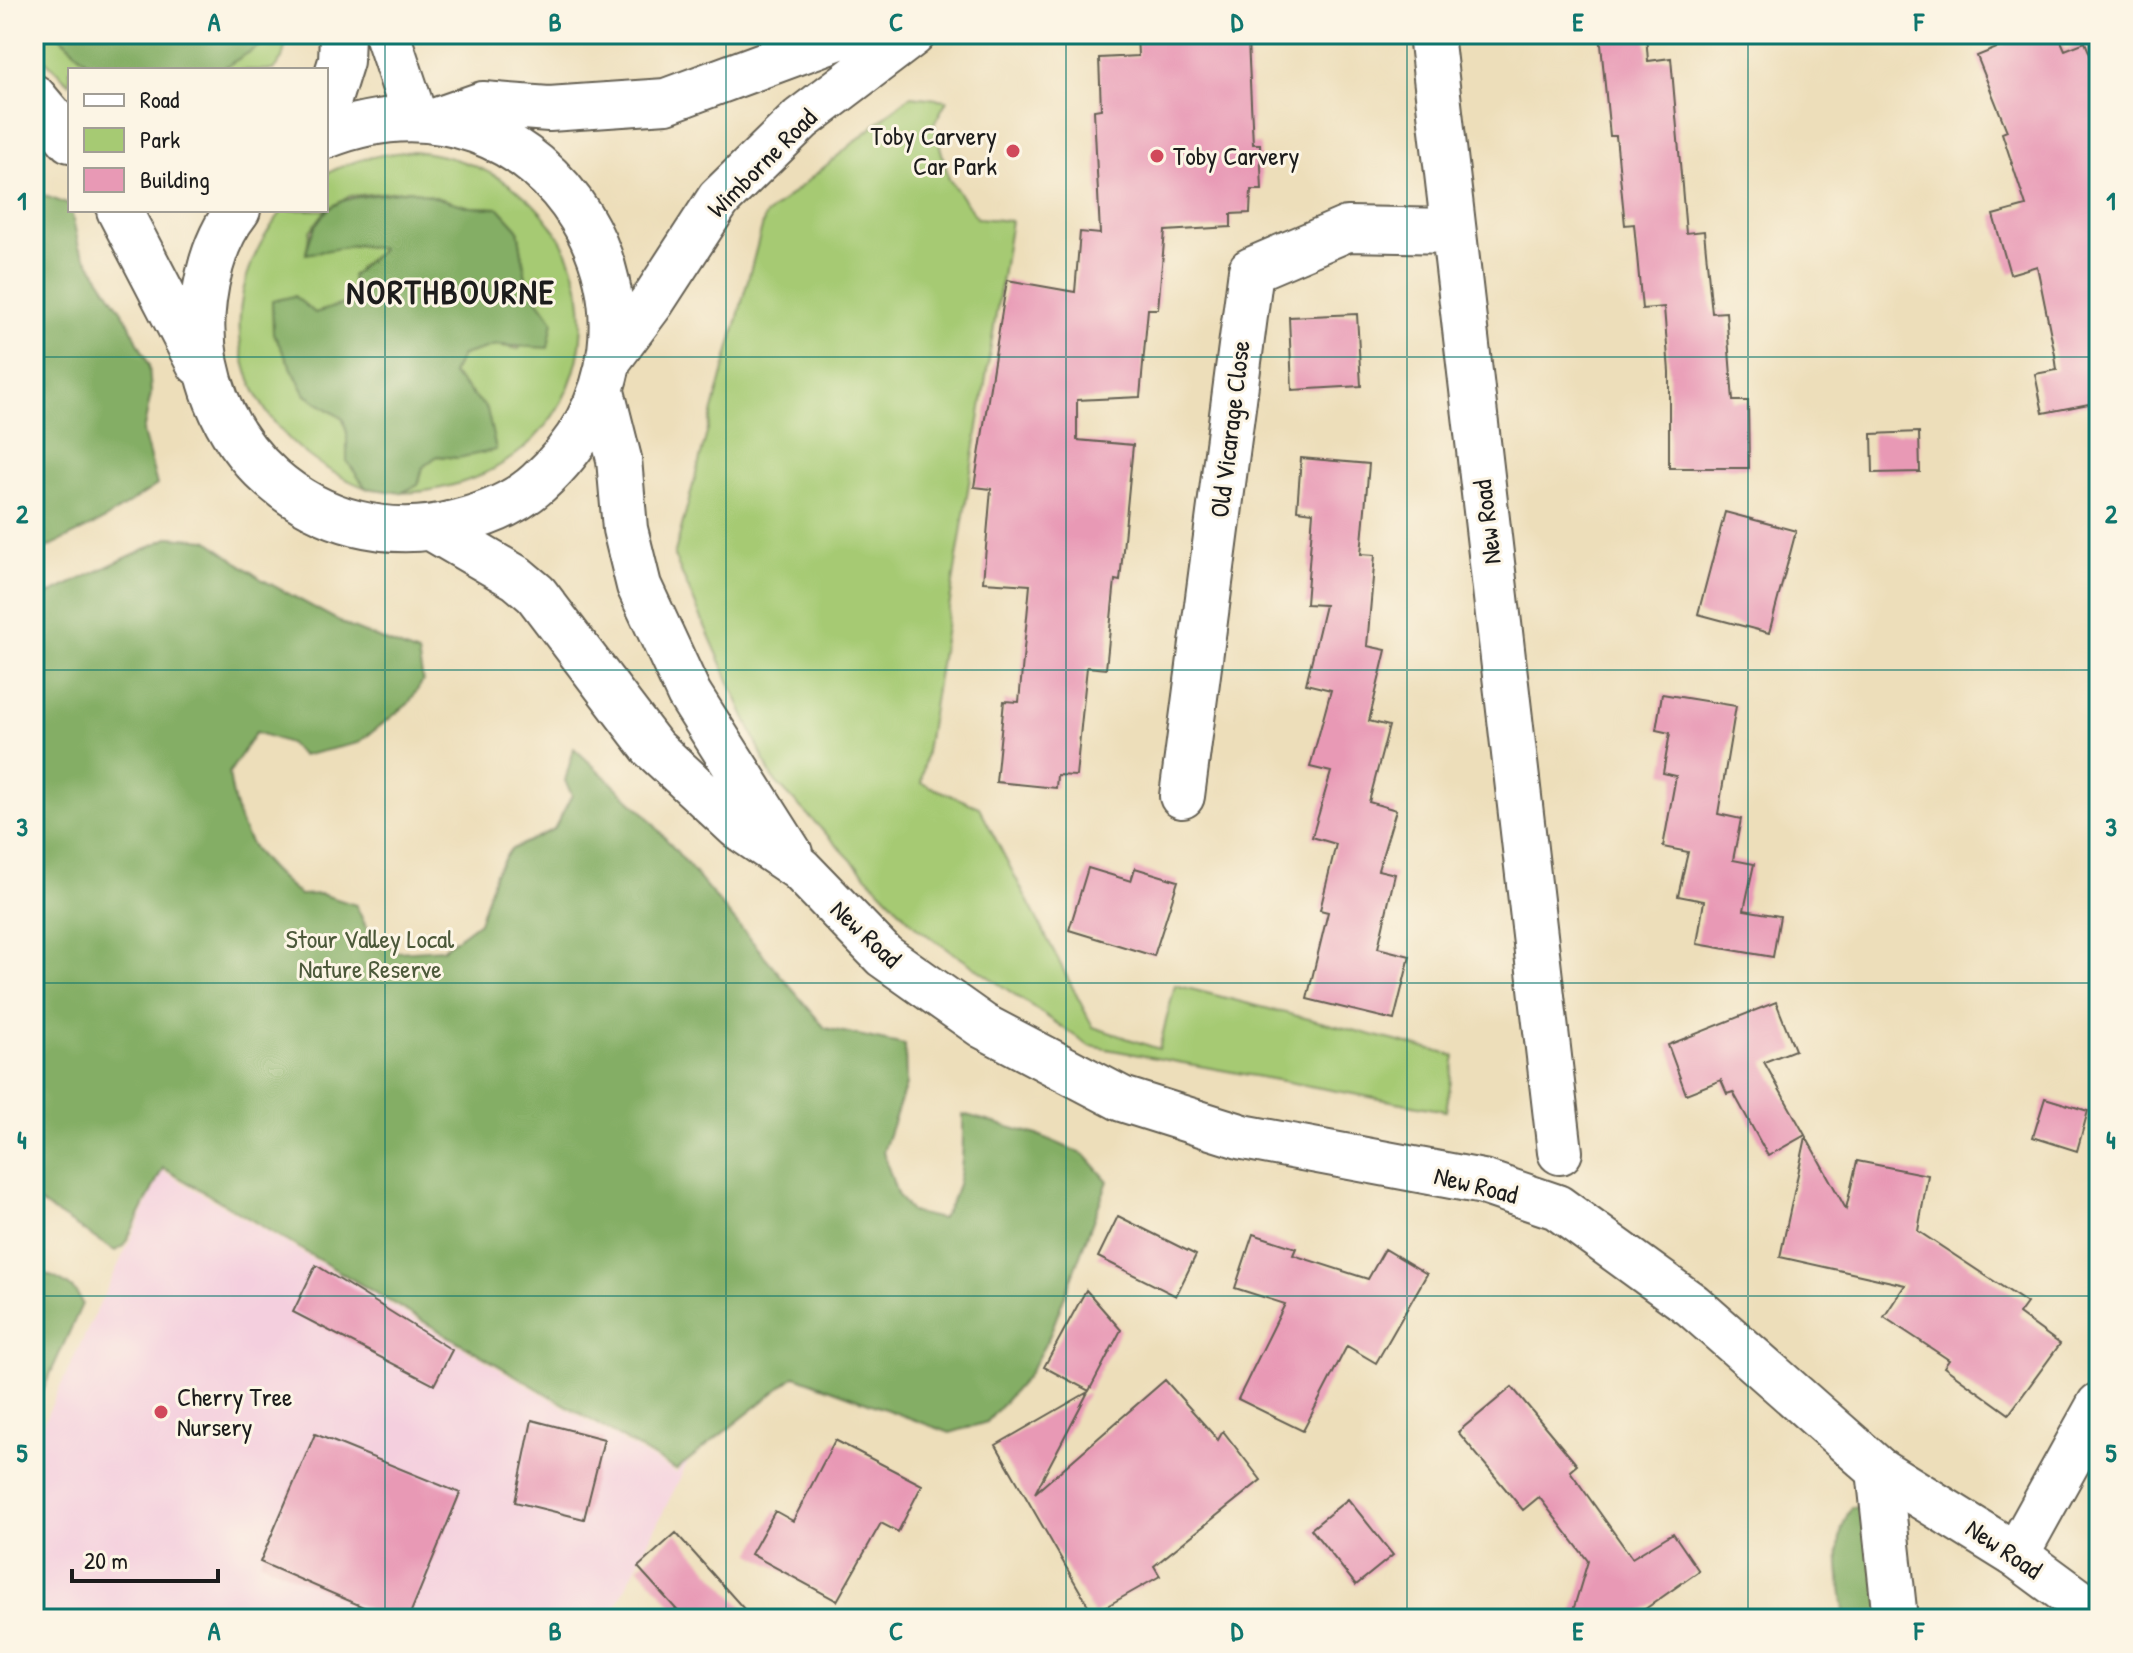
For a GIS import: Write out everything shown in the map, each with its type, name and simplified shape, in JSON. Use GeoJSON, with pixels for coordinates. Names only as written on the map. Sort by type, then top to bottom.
{"type":"FeatureCollection","features":[{"type":"Feature","properties":{"kind":"main road"},"geometry":{"type":"LineString","coordinates":[[328,103],[341,61],[342,34]]}},
{"type":"Feature","properties":{"kind":"main road"},"geometry":{"type":"LineString","coordinates":[[387,34],[424,120]]}},
{"type":"Feature","properties":{"kind":"main road"},"geometry":{"type":"LineString","coordinates":[[424,120],[483,104],[549,109],[666,101],[847,34]]}},
{"type":"Feature","properties":{"kind":"main road","name":"Wimborne Road"},"geometry":{"type":"LineString","coordinates":[[606,375],[719,199],[801,119],[913,34]]}},
{"type":"Feature","properties":{"kind":"main road","name":"New Road"},"geometry":{"type":"LineString","coordinates":[[1431,34],[1560,1152]]}},
{"type":"Feature","properties":{"kind":"main road"},"geometry":{"type":"LineString","coordinates":[[48,106],[68,137]]}},
{"type":"Feature","properties":{"kind":"main road"},"geometry":{"type":"LineString","coordinates":[[120,212],[233,436],[271,480],[319,512],[375,528],[433,529],[488,514],[537,485],[576,443],[606,375],[613,311],[604,264],[585,221],[558,183],[507,145],[479,131],[424,120],[382,120],[328,135]]}},
{"type":"Feature","properties":{"kind":"main road"},"geometry":{"type":"LineString","coordinates":[[209,384],[201,328],[208,272],[229,220],[236,212]]}},
{"type":"Feature","properties":{"kind":"main road","name":"Old Vicarage Close"},"geometry":{"type":"LineString","coordinates":[[1182,796],[1251,270],[1347,229],[1453,231]]}},
{"type":"Feature","properties":{"kind":"main road","name":"New Road"},"geometry":{"type":"LineString","coordinates":[[606,375],[619,459],[625,529],[639,586],[689,694],[800,869],[884,956],[983,1026],[1122,1099],[1243,1137],[1483,1182],[1557,1207],[1692,1305],[1879,1470],[2016,1555],[2099,1616]]}},
{"type":"Feature","properties":{"kind":"main road","name":"New Road"},"geometry":{"type":"LineString","coordinates":[[433,529],[517,578],[536,594],[653,748],[738,827],[800,869]]}},
{"type":"Feature","properties":{"kind":"main road"},"geometry":{"type":"LineString","coordinates":[[2016,1555],[2099,1405]]}},
{"type":"Feature","properties":{"kind":"main road"},"geometry":{"type":"LineString","coordinates":[[1879,1470],[1895,1619]]}},
{"type":"Feature","properties":{"kind":"shaded area","name":"Cherry Tree Nursery"},"geometry":{"type":"Polygon","coordinates":[[[163,1171],[676,1473],[689,1460],[610,1619],[34,1619],[34,1442],[163,1171]]]}},
{"type":"Feature","properties":{"kind":"green space"},"geometry":{"type":"Polygon","coordinates":[[[34,34],[57,34],[93,68],[68,68],[68,82],[34,50],[34,34]]]}},
{"type":"Feature","properties":{"kind":"green space"},"geometry":{"type":"Polygon","coordinates":[[[57,34],[279,34],[223,68],[93,68],[57,34]]]}},
{"type":"Feature","properties":{"kind":"green space"},"geometry":{"type":"Polygon","coordinates":[[[279,34],[288,34],[282,59],[275,68],[223,68],[279,34]]]}},
{"type":"Feature","properties":{"kind":"green space"},"geometry":{"type":"Polygon","coordinates":[[[910,96],[947,100],[934,124],[949,179],[977,218],[1011,221],[921,783],[979,807],[1093,1027],[1159,1049],[1175,985],[1455,1056],[1446,1111],[1090,1046],[917,928],[772,778],[674,556],[765,216],[910,96]]]}},
{"type":"Feature","properties":{"kind":"green space"},"geometry":{"type":"Polygon","coordinates":[[[413,151],[489,172],[542,214],[573,268],[582,328],[569,387],[534,439],[478,476],[401,493],[418,485],[423,467],[437,456],[458,458],[487,409],[452,374],[462,355],[496,345],[519,349],[538,296],[527,285],[518,229],[499,208],[470,207],[410,190],[350,196],[328,209],[328,173],[347,164],[413,151]]]}},
{"type":"Feature","properties":{"kind":"green space"},"geometry":{"type":"Polygon","coordinates":[[[410,190],[470,207],[499,208],[518,229],[527,285],[553,321],[548,348],[496,345],[462,355],[452,374],[487,409],[496,450],[458,458],[437,456],[423,467],[418,485],[401,493],[366,488],[347,461],[347,433],[343,419],[306,395],[273,333],[272,301],[294,296],[315,313],[353,301],[352,276],[382,249],[358,245],[306,254],[312,233],[321,218],[331,207],[357,197],[410,190]]]}},
{"type":"Feature","properties":{"kind":"green space"},"geometry":{"type":"Polygon","coordinates":[[[34,192],[68,204],[79,247],[127,319],[149,365],[151,394],[143,432],[157,485],[102,521],[34,554],[34,192]]]}},
{"type":"Feature","properties":{"kind":"green space"},"geometry":{"type":"Polygon","coordinates":[[[282,212],[324,212],[310,231],[306,253],[358,245],[383,249],[359,267],[354,301],[315,313],[294,296],[272,302],[274,333],[306,395],[343,419],[347,433],[347,461],[366,488],[324,467],[290,439],[264,407],[247,371],[240,332],[243,292],[257,251],[282,212]]]}},
{"type":"Feature","properties":{"kind":"green space","name":"Stour Valley Local Nature Reserve"},"geometry":{"type":"Polygon","coordinates":[[[170,537],[207,540],[261,579],[350,627],[418,654],[423,681],[408,704],[358,743],[302,756],[289,743],[256,732],[229,773],[237,812],[250,843],[271,869],[300,895],[321,894],[356,905],[366,927],[397,952],[443,949],[479,922],[495,873],[510,850],[554,829],[572,795],[565,781],[574,748],[645,814],[825,1028],[905,1045],[906,1085],[883,1152],[897,1194],[911,1212],[941,1219],[949,1207],[961,1169],[963,1114],[1041,1136],[1085,1155],[1108,1181],[1049,1337],[1028,1375],[987,1422],[950,1433],[795,1376],[676,1470],[163,1168],[124,1246],[115,1251],[34,1199],[34,601],[170,537]]]}},
{"type":"Feature","properties":{"kind":"green space"},"geometry":{"type":"Polygon","coordinates":[[[34,1269],[69,1286],[82,1304],[34,1410],[34,1269]]]}},
{"type":"Feature","properties":{"kind":"green space"},"geometry":{"type":"Polygon","coordinates":[[[1852,1507],[1865,1508],[1890,1619],[1845,1619],[1839,1547],[1845,1519],[1852,1507]]]}},
{"type":"Feature","properties":{"kind":"building"},"geometry":{"type":"Polygon","coordinates":[[[1137,34],[1226,34],[1226,42],[1248,41],[1253,144],[1260,144],[1262,190],[1251,190],[1250,213],[1231,214],[1231,227],[1165,231],[1158,309],[1148,309],[1140,397],[1077,400],[1077,440],[1133,445],[1120,581],[1115,580],[1106,669],[1087,667],[1076,776],[1057,775],[1056,788],[996,782],[1004,701],[1019,702],[1030,585],[983,582],[991,489],[974,487],[1007,280],[1075,292],[1080,232],[1100,234],[1094,110],[1101,109],[1099,58],[1138,56],[1137,34]]]}},
{"type":"Feature","properties":{"kind":"building"},"geometry":{"type":"Polygon","coordinates":[[[1600,34],[1646,34],[1648,61],[1671,58],[1686,233],[1704,231],[1712,313],[1726,312],[1733,401],[1748,401],[1749,468],[1669,468],[1669,372],[1664,307],[1642,309],[1634,224],[1625,225],[1616,136],[1610,136],[1600,34]]]}},
{"type":"Feature","properties":{"kind":"building"},"geometry":{"type":"Polygon","coordinates":[[[2031,34],[2058,34],[2065,50],[2085,42],[2099,76],[2099,402],[2043,413],[2035,374],[2057,370],[2055,355],[2037,266],[2010,274],[1993,215],[2026,206],[2002,133],[2007,131],[1977,56],[2031,34]]]}},
{"type":"Feature","properties":{"kind":"building"},"geometry":{"type":"Polygon","coordinates":[[[1357,314],[1361,386],[1292,390],[1289,317],[1357,314]]]}},
{"type":"Feature","properties":{"kind":"building"},"geometry":{"type":"Polygon","coordinates":[[[1919,432],[1920,472],[1873,473],[1872,434],[1919,432]]]}},
{"type":"Feature","properties":{"kind":"building"},"geometry":{"type":"Polygon","coordinates":[[[1301,458],[1369,464],[1361,554],[1375,555],[1367,646],[1386,650],[1369,721],[1389,726],[1369,802],[1396,810],[1378,870],[1395,874],[1378,948],[1410,956],[1394,1020],[1307,999],[1328,912],[1320,910],[1336,844],[1312,837],[1331,772],[1310,767],[1331,690],[1306,684],[1325,605],[1306,604],[1313,512],[1297,510],[1301,458]]]}},
{"type":"Feature","properties":{"kind":"building"},"geometry":{"type":"Polygon","coordinates":[[[1725,512],[1796,531],[1769,633],[1698,614],[1725,512]]]}},
{"type":"Feature","properties":{"kind":"building"},"geometry":{"type":"Polygon","coordinates":[[[1662,694],[1736,706],[1718,814],[1741,819],[1733,860],[1754,864],[1744,910],[1780,916],[1773,957],[1697,944],[1704,901],[1678,896],[1688,852],[1663,847],[1676,776],[1663,773],[1670,733],[1656,730],[1662,694]]]}},
{"type":"Feature","properties":{"kind":"building"},"geometry":{"type":"Polygon","coordinates":[[[1088,868],[1131,881],[1135,868],[1178,881],[1154,956],[1069,930],[1088,868]]]}},
{"type":"Feature","properties":{"kind":"building"},"geometry":{"type":"Polygon","coordinates":[[[1776,1002],[1795,1050],[1764,1062],[1805,1135],[1768,1156],[1733,1092],[1727,1094],[1721,1080],[1686,1094],[1668,1045],[1776,1002]]]}},
{"type":"Feature","properties":{"kind":"building"},"geometry":{"type":"Polygon","coordinates":[[[2045,1098],[2088,1111],[2077,1151],[2033,1137],[2045,1098]]]}},
{"type":"Feature","properties":{"kind":"building"},"geometry":{"type":"Polygon","coordinates":[[[1806,1137],[1846,1209],[1857,1161],[1928,1175],[1918,1231],[2027,1303],[2019,1314],[2060,1344],[2009,1414],[1944,1367],[1949,1360],[1884,1317],[1905,1285],[1780,1257],[1806,1137]]]}},
{"type":"Feature","properties":{"kind":"building"},"geometry":{"type":"Polygon","coordinates":[[[1118,1216],[1196,1255],[1176,1296],[1098,1257],[1118,1216]]]}},
{"type":"Feature","properties":{"kind":"building"},"geometry":{"type":"Polygon","coordinates":[[[1253,1234],[1296,1248],[1293,1255],[1368,1279],[1385,1249],[1427,1274],[1376,1363],[1347,1346],[1303,1431],[1238,1399],[1285,1304],[1235,1288],[1253,1234]]]}},
{"type":"Feature","properties":{"kind":"building"},"geometry":{"type":"Polygon","coordinates":[[[316,1265],[452,1350],[434,1385],[293,1312],[316,1265]]]}},
{"type":"Feature","properties":{"kind":"building"},"geometry":{"type":"Polygon","coordinates":[[[1086,1290],[1121,1330],[1089,1391],[1044,1367],[1086,1290]]]}},
{"type":"Feature","properties":{"kind":"building"},"geometry":{"type":"Polygon","coordinates":[[[1165,1380],[1218,1440],[1223,1431],[1261,1480],[1154,1566],[1160,1576],[1093,1614],[996,1445],[1088,1392],[1035,1493],[1165,1380]]]}},
{"type":"Feature","properties":{"kind":"building"},"geometry":{"type":"Polygon","coordinates":[[[1512,1387],[1577,1465],[1570,1471],[1632,1558],[1673,1533],[1699,1571],[1631,1619],[1580,1619],[1580,1616],[1572,1614],[1588,1561],[1539,1497],[1523,1510],[1458,1432],[1512,1387]]]}},
{"type":"Feature","properties":{"kind":"building"},"geometry":{"type":"Polygon","coordinates":[[[532,1420],[604,1439],[584,1519],[515,1502],[532,1420]]]}},
{"type":"Feature","properties":{"kind":"building"},"geometry":{"type":"Polygon","coordinates":[[[315,1434],[460,1493],[408,1619],[391,1619],[260,1562],[315,1434]]]}},
{"type":"Feature","properties":{"kind":"building"},"geometry":{"type":"Polygon","coordinates":[[[835,1440],[922,1485],[898,1532],[881,1523],[837,1601],[751,1554],[775,1511],[793,1521],[835,1440]]]}},
{"type":"Feature","properties":{"kind":"building"},"geometry":{"type":"Polygon","coordinates":[[[1348,1499],[1393,1555],[1356,1585],[1311,1529],[1348,1499]]]}},
{"type":"Feature","properties":{"kind":"building"},"geometry":{"type":"Polygon","coordinates":[[[676,1533],[753,1619],[685,1619],[638,1567],[676,1533]]]}},
{"type":"Feature","properties":{"kind":"place","name":"Toby Carvery Car Park"},"geometry":{"type":"Point","coordinates":[1013,151]}},
{"type":"Feature","properties":{"kind":"place","name":"Toby Carvery"},"geometry":{"type":"Point","coordinates":[1157,156]}},
{"type":"Feature","properties":{"kind":"place","name":"Cherry Tree Nursery"},"geometry":{"type":"Point","coordinates":[161,1412]}},
{"type":"Feature","properties":{"kind":"district","name":"NORTHBOURNE"},"geometry":{"type":"Point","coordinates":[451,292]}}]}
